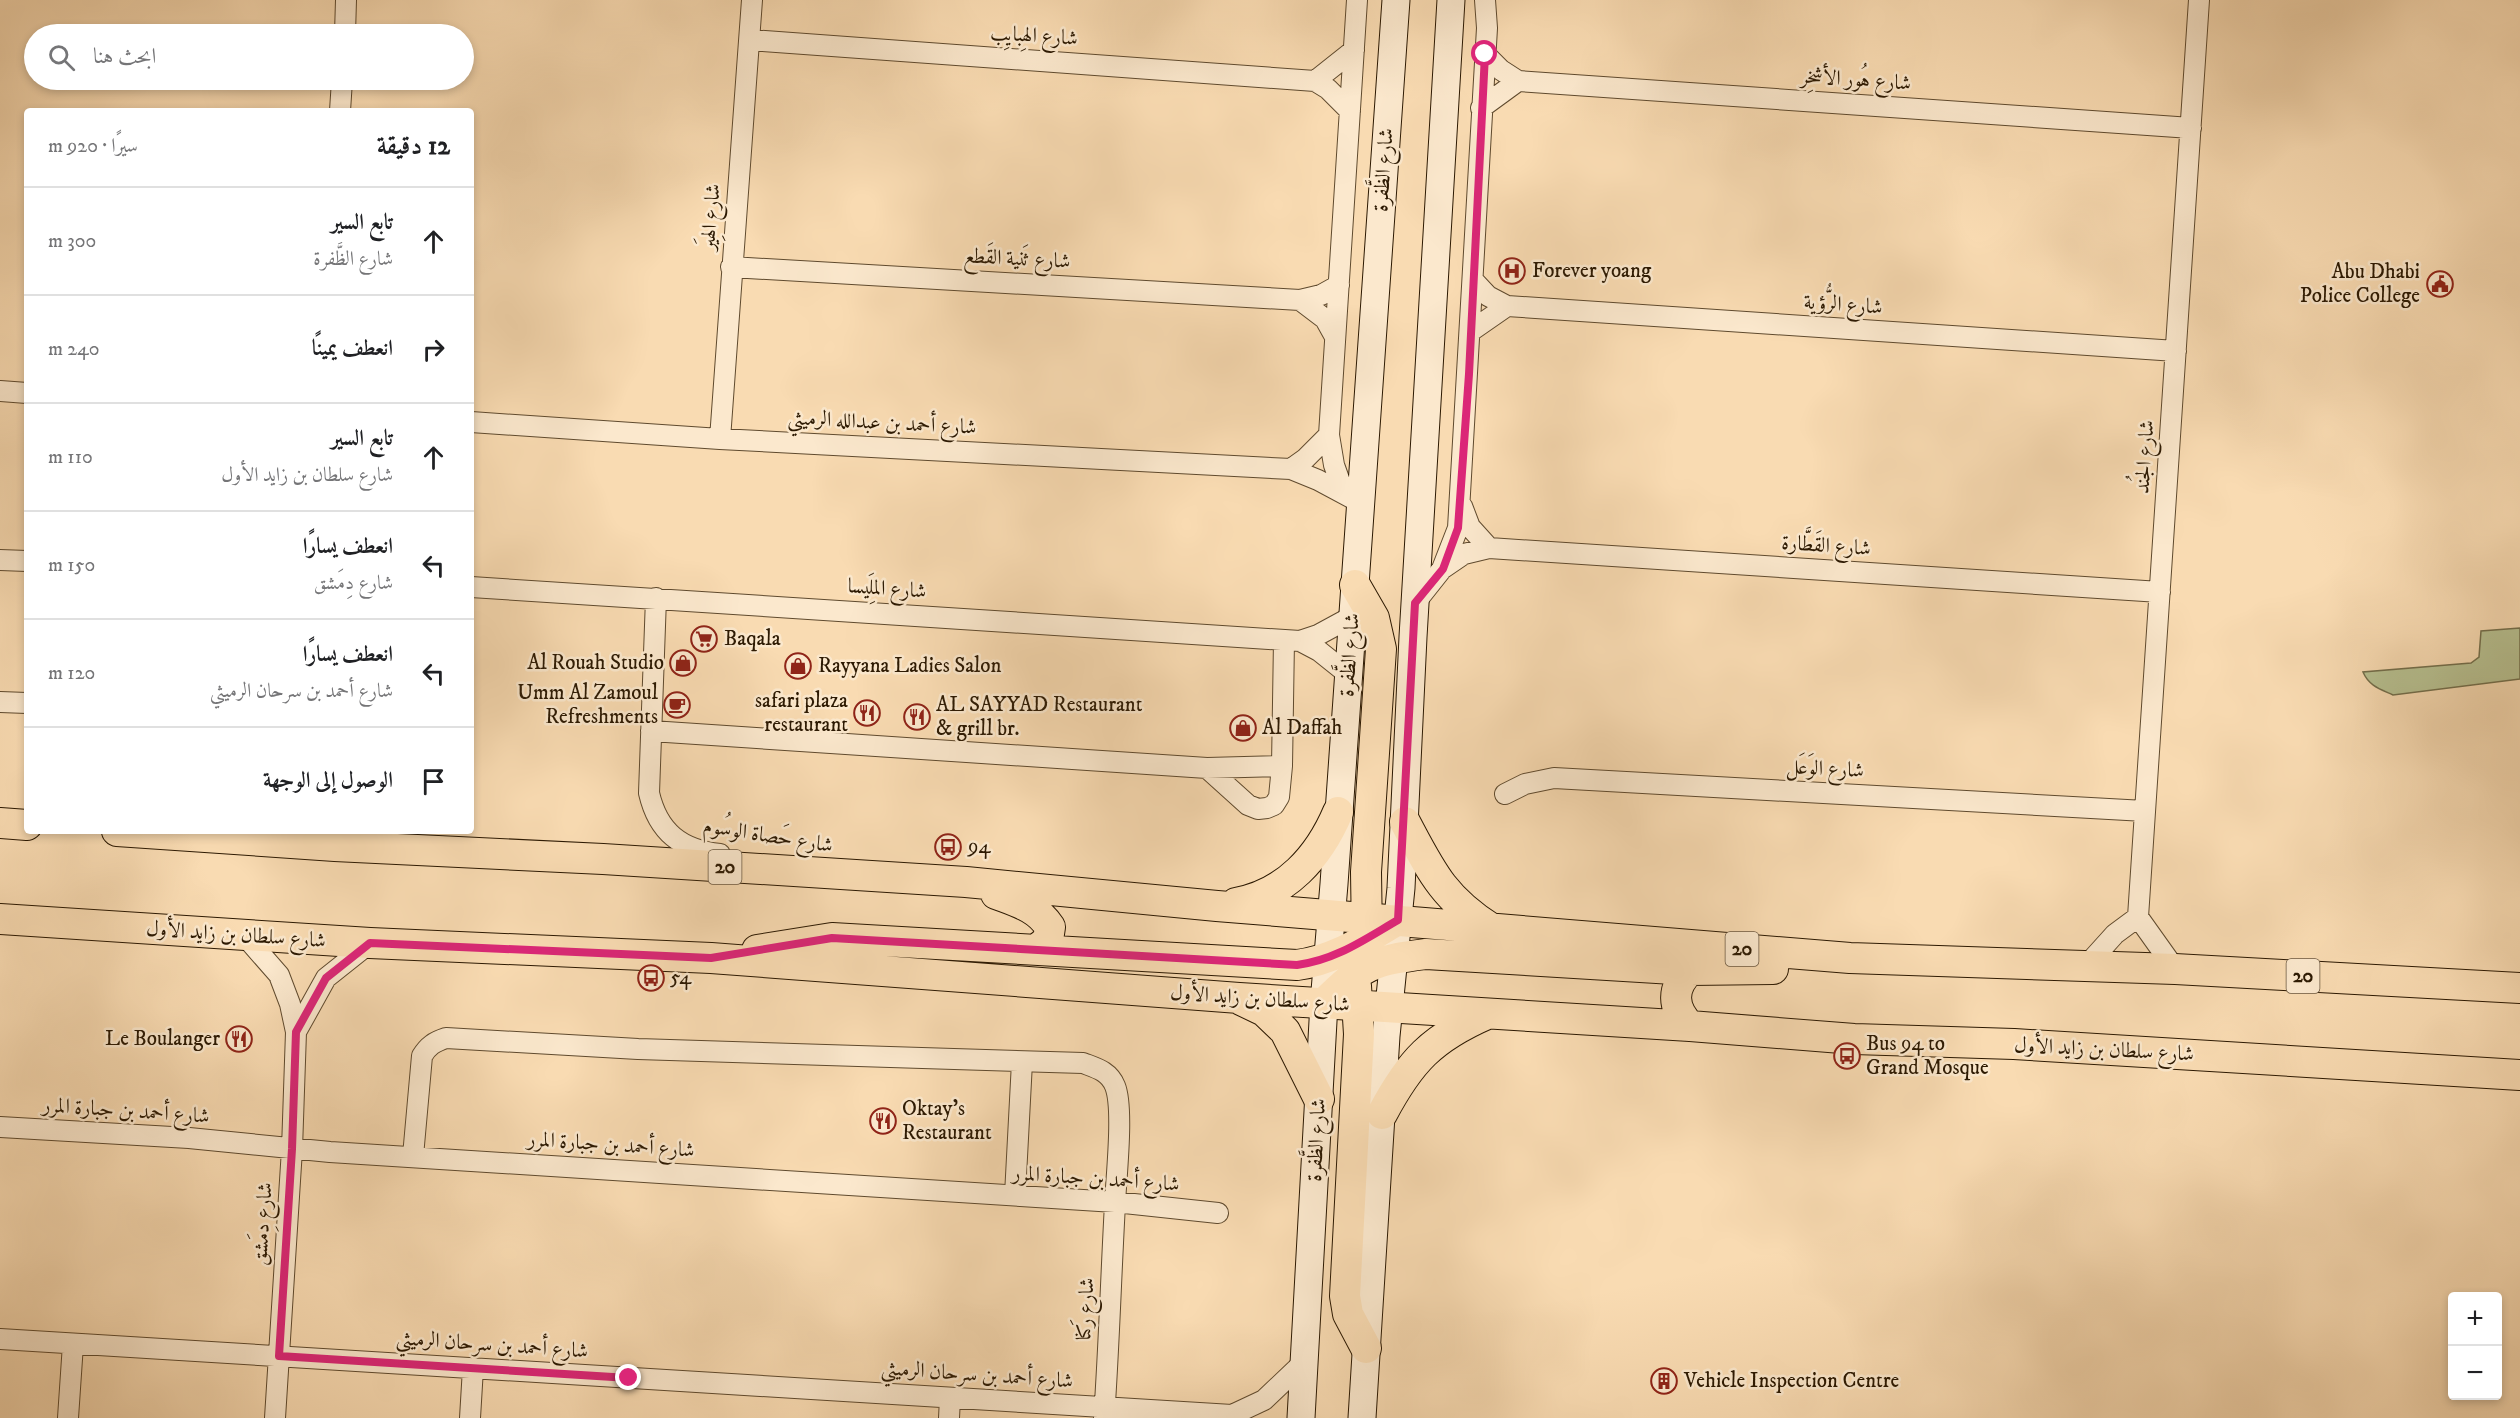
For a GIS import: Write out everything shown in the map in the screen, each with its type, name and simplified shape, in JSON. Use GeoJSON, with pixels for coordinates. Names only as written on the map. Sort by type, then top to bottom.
{"type":"FeatureCollection","features":[{"type":"Feature","properties":{"kind":"main road","name":"شارع الظَّفرة"},"geometry":{"type":"LineString","coordinates":[[1361,952],[1332,915],[1355,585],[1353,498],[1396,0]]}},
{"type":"Feature","properties":{"kind":"main road"},"geometry":{"type":"LineString","coordinates":[[1398,920],[1451,0]]}},
{"type":"Feature","properties":{"kind":"main road"},"geometry":{"type":"LineString","coordinates":[[1355,585],[1374,618],[1381,649],[1357,1005],[1359,1034],[1345,1296],[1352,1322],[1366,1348]]}},
{"type":"Feature","properties":{"kind":"main road"},"geometry":{"type":"LineString","coordinates":[[1217,906],[1247,901],[1275,889],[1299,872],[1316,854],[1329,834],[1338,812]]}},
{"type":"Feature","properties":{"kind":"main road"},"geometry":{"type":"LineString","coordinates":[[1405,822],[1438,882],[1451,898],[1470,915],[1492,929]]}},
{"type":"Feature","properties":{"kind":"main road"},"geometry":{"type":"LineString","coordinates":[[0,823],[24,825]]}},
{"type":"Feature","properties":{"kind":"main road","name":"20"},"geometry":{"type":"LineString","coordinates":[[161,834],[966,882],[1332,915],[1361,952],[1398,920],[1850,958],[2087,965],[2520,988]]}},
{"type":"Feature","properties":{"kind":"main road"},"geometry":{"type":"LineString","coordinates":[[966,882],[1027,906],[1043,916],[1050,927],[1048,940],[1037,948]]}},
{"type":"Feature","properties":{"kind":"main road","name":"شارع سلطان بن زايد الأول"},"geometry":{"type":"LineString","coordinates":[[0,919],[370,943],[711,958],[1239,998],[1690,1026],[1854,1039],[2014,1044],[2520,1075]]}},
{"type":"Feature","properties":{"kind":"main road"},"geometry":{"type":"LineString","coordinates":[[711,958],[832,938],[1037,948],[1297,965],[1361,952],[1690,970],[1780,968],[1850,958]]}},
{"type":"Feature","properties":{"kind":"main road"},"geometry":{"type":"LineString","coordinates":[[1324,1003],[1361,952]]}},
{"type":"Feature","properties":{"kind":"main road"},"geometry":{"type":"LineString","coordinates":[[1361,952],[1388,1006],[1362,1418]]}},
{"type":"Feature","properties":{"kind":"main road"},"geometry":{"type":"LineString","coordinates":[[1690,970],[1677,987],[1675,998],[1677,1009],[1690,1026]]}},
{"type":"Feature","properties":{"kind":"main road"},"geometry":{"type":"LineString","coordinates":[[1239,998],[1264,1011],[1285,1031],[1319,1099]]}},
{"type":"Feature","properties":{"kind":"main road","name":"شارع الظَّفرة"},"geometry":{"type":"LineString","coordinates":[[1301,1418],[1324,1003]]}},
{"type":"Feature","properties":{"kind":"main road"},"geometry":{"type":"LineString","coordinates":[[1382,1114],[1399,1082],[1422,1053],[1449,1033],[1488,1014]]}},
{"type":"Feature","properties":{"kind":"street"},"geometry":{"type":"LineString","coordinates":[[345,24],[346,0]]}},
{"type":"Feature","properties":{"kind":"street","name":"شارع الهِيَر"},"geometry":{"type":"LineString","coordinates":[[720,439],[730,267],[752,0]]}},
{"type":"Feature","properties":{"kind":"street"},"geometry":{"type":"LineString","coordinates":[[1353,498],[1334,465],[1329,435],[1357,0]]}},
{"type":"Feature","properties":{"kind":"street"},"geometry":{"type":"LineString","coordinates":[[1415,603],[1443,569],[1455,541],[1460,500],[1488,12],[1485,0]]}},
{"type":"Feature","properties":{"kind":"street","name":"شارع الجُند"},"geometry":{"type":"LineString","coordinates":[[2138,917],[2199,0]]}},
{"type":"Feature","properties":{"kind":"street","name":"شارع الهِبايِب"},"geometry":{"type":"LineString","coordinates":[[750,40],[1315,81]]}},
{"type":"Feature","properties":{"kind":"street"},"geometry":{"type":"LineString","coordinates":[[1350,111],[1328,89],[1315,81],[1354,50]]}},
{"type":"Feature","properties":{"kind":"street"},"geometry":{"type":"LineString","coordinates":[[1481,108],[1518,81],[1501,70],[1485,54]]}},
{"type":"Feature","properties":{"kind":"street","name":"شارع هُور الأشخِر"},"geometry":{"type":"LineString","coordinates":[[1518,81],[2191,128]]}},
{"type":"Feature","properties":{"kind":"street"},"geometry":{"type":"LineString","coordinates":[[340,108],[341,90]]}},
{"type":"Feature","properties":{"kind":"street","name":"شارع ثَنية القَطع"},"geometry":{"type":"LineString","coordinates":[[730,267],[1300,300],[1321,295],[1339,285]]}},
{"type":"Feature","properties":{"kind":"street","name":"شارع الرُّؤية"},"geometry":{"type":"LineString","coordinates":[[1473,280],[1488,296],[1507,306],[2176,351]]}},
{"type":"Feature","properties":{"kind":"street"},"geometry":{"type":"LineString","coordinates":[[1300,300],[1325,319],[1335,337]]}},
{"type":"Feature","properties":{"kind":"street"},"geometry":{"type":"LineString","coordinates":[[1471,332],[1507,306]]}},
{"type":"Feature","properties":{"kind":"street"},"geometry":{"type":"LineString","coordinates":[[0,391],[24,393]]}},
{"type":"Feature","properties":{"kind":"street","name":"شارع أحمد بن عبدالله الرميثي"},"geometry":{"type":"LineString","coordinates":[[474,422],[720,439],[1291,469],[1353,498]]}},
{"type":"Feature","properties":{"kind":"street"},"geometry":{"type":"LineString","coordinates":[[1291,469],[1305,459],[1329,435]]}},
{"type":"Feature","properties":{"kind":"street"},"geometry":{"type":"LineString","coordinates":[[1460,500],[1470,527],[1489,548]]}},
{"type":"Feature","properties":{"kind":"street","name":"شارع القَطَّارة"},"geometry":{"type":"LineString","coordinates":[[1443,569],[1464,554],[1489,548],[2160,592]]}},
{"type":"Feature","properties":{"kind":"street"},"geometry":{"type":"LineString","coordinates":[[0,560],[24,561]]}},
{"type":"Feature","properties":{"kind":"street","name":"شارع المِلَيسا"},"geometry":{"type":"LineString","coordinates":[[474,587],[1292,641],[1319,651],[1349,675]]}},
{"type":"Feature","properties":{"kind":"street","name":"شارع حَصاة الوسُوم"},"geometry":{"type":"LineString","coordinates":[[656,598],[649,793],[651,803],[667,830],[681,844],[699,852],[810,864],[853,875]]}},
{"type":"Feature","properties":{"kind":"street","name":"شارع المِلَيسا"},"geometry":{"type":"LineString","coordinates":[[1292,641],[1327,631],[1353,616]]}},
{"type":"Feature","properties":{"kind":"street"},"geometry":{"type":"LineString","coordinates":[[1207,768],[1248,805],[1258,809],[1274,805],[1279,797],[1292,641]]}},
{"type":"Feature","properties":{"kind":"street"},"geometry":{"type":"LineString","coordinates":[[0,702],[24,703]]}},
{"type":"Feature","properties":{"kind":"street"},"geometry":{"type":"LineString","coordinates":[[651,731],[1207,768],[1282,766]]}},
{"type":"Feature","properties":{"kind":"street","name":"شارع الوَعَل"},"geometry":{"type":"LineString","coordinates":[[1504,794],[1525,784],[1554,778],[2145,811]]}},
{"type":"Feature","properties":{"kind":"street"},"geometry":{"type":"LineString","coordinates":[[2087,965],[2115,934],[2138,917],[2175,969]]}},
{"type":"Feature","properties":{"kind":"street","name":"شارع دِمَشق"},"geometry":{"type":"LineString","coordinates":[[244,935],[279,975],[290,1004],[296,1032],[292,1149],[275,1418]]}},
{"type":"Feature","properties":{"kind":"street","name":"شارع دِمَشق"},"geometry":{"type":"LineString","coordinates":[[296,1032],[326,978],[370,943]]}},
{"type":"Feature","properties":{"kind":"street","name":"شارع رَكنا"},"geometry":{"type":"LineString","coordinates":[[413,1156],[422,1056],[435,1042],[446,1038],[638,1049],[1083,1063],[1110,1076],[1116,1088],[1118,1102],[1105,1413]]}},
{"type":"Feature","properties":{"kind":"street"},"geometry":{"type":"LineString","coordinates":[[1016,1195],[1022,1062]]}},
{"type":"Feature","properties":{"kind":"street","name":"شارع أحمد بن جبارة المرر"},"geometry":{"type":"LineString","coordinates":[[0,1127],[189,1138],[292,1149],[986,1195],[1016,1195],[1115,1202],[1218,1213]]}},
{"type":"Feature","properties":{"kind":"street","name":"شارع أحمد بن سرحان الرميثي"},"geometry":{"type":"LineString","coordinates":[[0,1339],[950,1398],[1105,1413],[1235,1417],[1264,1400],[1304,1362]]}},
{"type":"Feature","properties":{"kind":"street"},"geometry":{"type":"LineString","coordinates":[[68,1418],[73,1344]]}},
{"type":"Feature","properties":{"kind":"street"},"geometry":{"type":"LineString","coordinates":[[470,1418],[473,1368]]}},
{"type":"Feature","properties":{"kind":"street"},"geometry":{"type":"LineString","coordinates":[[949,1418],[950,1398]]}},
{"type":"Feature","properties":{"kind":"green space"},"geometry":{"type":"Polygon","coordinates":[[[2520,628],[2520,679],[2393,695],[2372,684],[2363,672],[2471,663],[2479,657],[2481,631],[2520,628]]]}},
{"type":"Feature","properties":{"kind":"place","name":"Forever yoang"},"geometry":{"type":"Point","coordinates":[1512,271]}},
{"type":"Feature","properties":{"kind":"place","name":"Abu Dhabi Police College"},"geometry":{"type":"Point","coordinates":[2440,284]}},
{"type":"Feature","properties":{"kind":"place","name":"Baqala"},"geometry":{"type":"Point","coordinates":[704,639]}},
{"type":"Feature","properties":{"kind":"place","name":"Al Rouah Studio"},"geometry":{"type":"Point","coordinates":[683,663]}},
{"type":"Feature","properties":{"kind":"place","name":"Rayyana Ladies Salon"},"geometry":{"type":"Point","coordinates":[798,666]}},
{"type":"Feature","properties":{"kind":"place","name":"Umm Al Zamoul Refreshments"},"geometry":{"type":"Point","coordinates":[677,705]}},
{"type":"Feature","properties":{"kind":"place","name":"safari plaza restaurant"},"geometry":{"type":"Point","coordinates":[867,713]}},
{"type":"Feature","properties":{"kind":"place","name":"AL SAYYAD Restaurant & grill br."},"geometry":{"type":"Point","coordinates":[917,717]}},
{"type":"Feature","properties":{"kind":"place","name":"Al Daffah"},"geometry":{"type":"Point","coordinates":[1243,728]}},
{"type":"Feature","properties":{"kind":"place","name":"94"},"geometry":{"type":"Point","coordinates":[948,847]}},
{"type":"Feature","properties":{"kind":"place","name":"54"},"geometry":{"type":"Point","coordinates":[651,978]}},
{"type":"Feature","properties":{"kind":"place","name":"Le Boulanger"},"geometry":{"type":"Point","coordinates":[239,1039]}},
{"type":"Feature","properties":{"kind":"place","name":"Bus 94 to Grand Mosque"},"geometry":{"type":"Point","coordinates":[1847,1056]}},
{"type":"Feature","properties":{"kind":"place","name":"Oktay's Restaurant"},"geometry":{"type":"Point","coordinates":[883,1121]}},
{"type":"Feature","properties":{"kind":"place","name":"Vehicle Inspection Centre"},"geometry":{"type":"Point","coordinates":[1664,1381]}},
{"type":"Feature","properties":{"kind":"route"},"geometry":{"type":"LineString","coordinates":[[629,1378],[279,1356],[292,1149],[296,1032],[313,1004],[320,986],[332,972],[370,943],[711,958],[832,938],[1037,948],[1297,965],[1337,955],[1398,920],[1415,603],[1443,569],[1458,528],[1469,374],[1485,54]]}}]}
